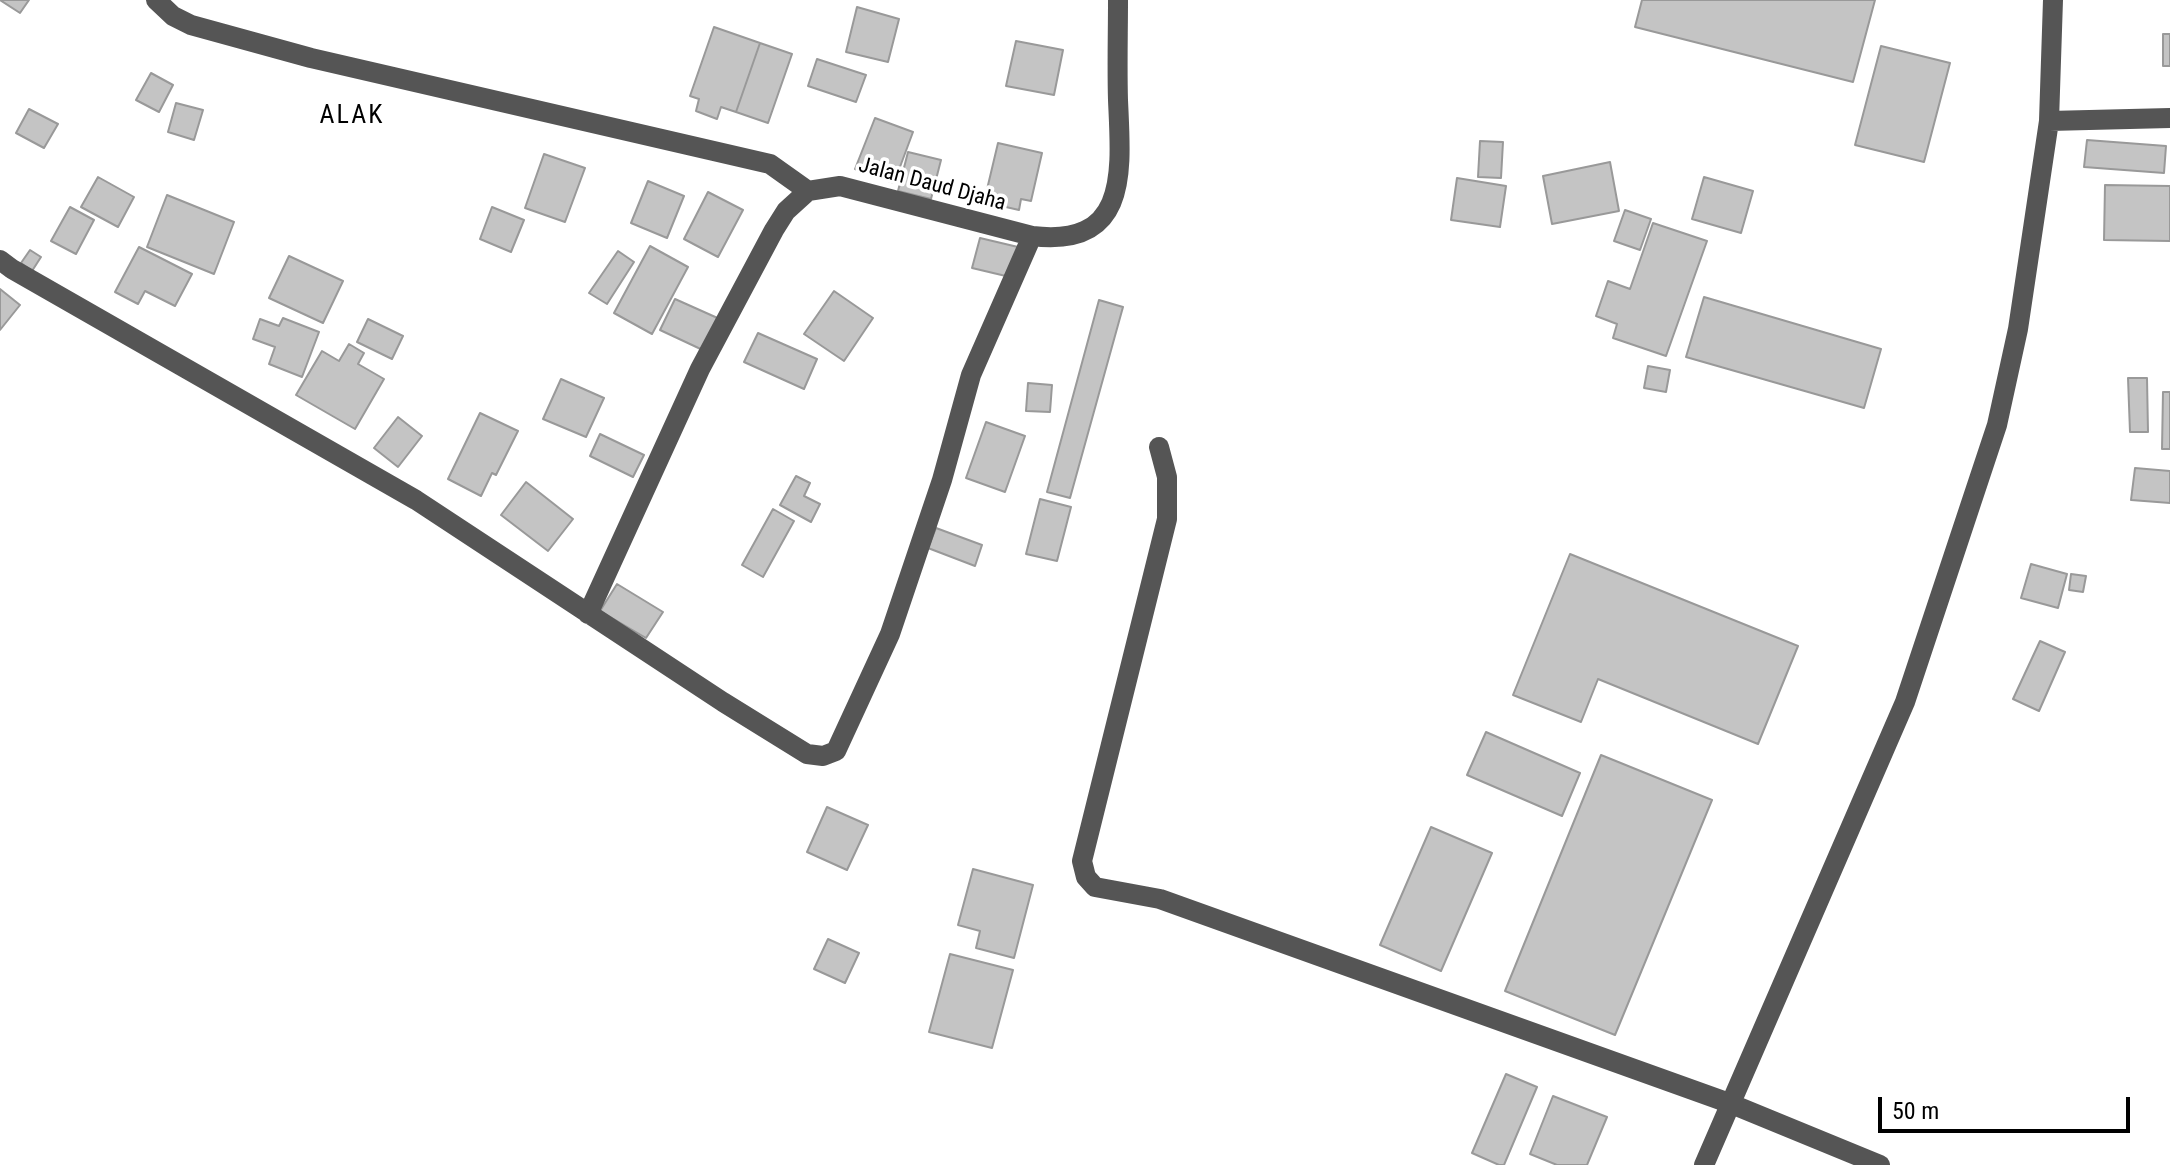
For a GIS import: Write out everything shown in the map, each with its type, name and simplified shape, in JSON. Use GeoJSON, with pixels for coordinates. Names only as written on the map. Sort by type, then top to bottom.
{"type":"FeatureCollection","features":[{"type":"Feature","properties":{"kind":"street"},"geometry":{"type":"LineString","coordinates":[[156,0],[173,16],[191,25],[311,58],[770,164],[808,191],[786,211],[774,230],[700,369],[588,614]]}},
{"type":"Feature","properties":{"kind":"street","name":"Jalan Daud Djaha"},"geometry":{"type":"LineString","coordinates":[[808,191],[840,186],[1032,236],[1050,238],[1088,231],[1116,196],[1120,160],[1118,0]]}},
{"type":"Feature","properties":{"kind":"street"},"geometry":{"type":"LineString","coordinates":[[1704,1165],[1905,702],[1997,425],[2018,329],[2049,121],[2053,0]]}},
{"type":"Feature","properties":{"kind":"street"},"geometry":{"type":"LineString","coordinates":[[2049,121],[2170,118]]}},
{"type":"Feature","properties":{"kind":"street"},"geometry":{"type":"LineString","coordinates":[[0,260],[416,500],[807,754],[823,756],[836,751],[890,634],[942,480],[971,375],[1032,236]]}},
{"type":"Feature","properties":{"kind":"street"},"geometry":{"type":"LineString","coordinates":[[1159,447],[1167,477],[1167,519],[1082,861],[1086,877],[1095,887],[1160,899],[1729,1103],[1860,1161],[1880,1165]]}},
{"type":"Feature","properties":{"kind":"building"},"geometry":{"type":"Polygon","coordinates":[[[0,0],[29,0],[20,13],[0,0]]]}},
{"type":"Feature","properties":{"kind":"building"},"geometry":{"type":"Polygon","coordinates":[[[1642,0],[1875,0],[1853,82],[1635,27],[1642,0]]]}},
{"type":"Feature","properties":{"kind":"building"},"geometry":{"type":"Polygon","coordinates":[[[857,7],[899,19],[888,62],[846,52],[857,7]]]}},
{"type":"Feature","properties":{"kind":"building"},"geometry":{"type":"Polygon","coordinates":[[[714,27],[760,43],[736,112],[721,107],[717,119],[696,111],[699,99],[690,96],[714,27]]]}},
{"type":"Feature","properties":{"kind":"building"},"geometry":{"type":"Polygon","coordinates":[[[2163,34],[2170,34],[2170,66],[2163,66],[2163,34]]]}},
{"type":"Feature","properties":{"kind":"building"},"geometry":{"type":"Polygon","coordinates":[[[1016,41],[1063,50],[1054,95],[1006,86],[1016,41]]]}},
{"type":"Feature","properties":{"kind":"building"},"geometry":{"type":"Polygon","coordinates":[[[760,43],[792,54],[768,123],[736,112],[760,43]]]}},
{"type":"Feature","properties":{"kind":"building"},"geometry":{"type":"Polygon","coordinates":[[[1881,46],[1950,63],[1924,162],[1855,145],[1881,46]]]}},
{"type":"Feature","properties":{"kind":"building"},"geometry":{"type":"Polygon","coordinates":[[[817,59],[866,75],[856,102],[808,86],[817,59]]]}},
{"type":"Feature","properties":{"kind":"building"},"geometry":{"type":"Polygon","coordinates":[[[151,73],[173,85],[159,112],[136,100],[151,73]]]}},
{"type":"Feature","properties":{"kind":"building"},"geometry":{"type":"Polygon","coordinates":[[[176,103],[203,110],[194,140],[168,132],[176,103]]]}},
{"type":"Feature","properties":{"kind":"building"},"geometry":{"type":"Polygon","coordinates":[[[29,109],[58,124],[44,148],[16,133],[29,109]]]}},
{"type":"Feature","properties":{"kind":"building"},"geometry":{"type":"Polygon","coordinates":[[[875,118],[913,132],[894,183],[855,169],[875,118]]]}},
{"type":"Feature","properties":{"kind":"building"},"geometry":{"type":"Polygon","coordinates":[[[2087,140],[2166,146],[2164,173],[2084,167],[2087,140]]]}},
{"type":"Feature","properties":{"kind":"building"},"geometry":{"type":"Polygon","coordinates":[[[1480,141],[1503,142],[1501,178],[1478,177],[1480,141]]]}},
{"type":"Feature","properties":{"kind":"building"},"geometry":{"type":"Polygon","coordinates":[[[998,143],[1042,153],[1031,201],[1021,199],[1019,210],[984,202],[998,143]]]}},
{"type":"Feature","properties":{"kind":"building"},"geometry":{"type":"Polygon","coordinates":[[[908,152],[941,160],[931,199],[898,191],[908,152]]]}},
{"type":"Feature","properties":{"kind":"building"},"geometry":{"type":"Polygon","coordinates":[[[544,154],[585,168],[565,222],[525,208],[544,154]]]}},
{"type":"Feature","properties":{"kind":"building"},"geometry":{"type":"Polygon","coordinates":[[[1610,162],[1619,211],[1552,224],[1543,176],[1610,162]]]}},
{"type":"Feature","properties":{"kind":"building"},"geometry":{"type":"Polygon","coordinates":[[[98,177],[134,197],[118,227],[81,207],[98,177]]]}},
{"type":"Feature","properties":{"kind":"building"},"geometry":{"type":"Polygon","coordinates":[[[1704,177],[1753,191],[1741,233],[1692,219],[1704,177]]]}},
{"type":"Feature","properties":{"kind":"building"},"geometry":{"type":"Polygon","coordinates":[[[1457,178],[1506,186],[1500,227],[1451,220],[1457,178]]]}},
{"type":"Feature","properties":{"kind":"building"},"geometry":{"type":"Polygon","coordinates":[[[648,181],[684,196],[667,238],[631,223],[648,181]]]}},
{"type":"Feature","properties":{"kind":"building"},"geometry":{"type":"Polygon","coordinates":[[[2105,185],[2170,186],[2170,241],[2104,240],[2105,185]]]}},
{"type":"Feature","properties":{"kind":"building"},"geometry":{"type":"Polygon","coordinates":[[[708,192],[743,210],[718,257],[684,239],[708,192]]]}},
{"type":"Feature","properties":{"kind":"building"},"geometry":{"type":"Polygon","coordinates":[[[167,195],[234,222],[214,274],[147,247],[167,195]]]}},
{"type":"Feature","properties":{"kind":"building"},"geometry":{"type":"Polygon","coordinates":[[[70,207],[94,220],[76,254],[51,241],[70,207]]]}},
{"type":"Feature","properties":{"kind":"building"},"geometry":{"type":"Polygon","coordinates":[[[492,207],[524,220],[511,252],[480,239],[492,207]]]}},
{"type":"Feature","properties":{"kind":"building"},"geometry":{"type":"Polygon","coordinates":[[[1625,210],[1651,219],[1640,250],[1614,241],[1625,210]]]}},
{"type":"Feature","properties":{"kind":"building"},"geometry":{"type":"Polygon","coordinates":[[[1653,223],[1707,241],[1666,356],[1613,338],[1617,324],[1596,316],[1608,281],[1630,289],[1653,223]]]}},
{"type":"Feature","properties":{"kind":"building"},"geometry":{"type":"Polygon","coordinates":[[[980,238],[1018,247],[1010,277],[972,268],[980,238]]]}},
{"type":"Feature","properties":{"kind":"building"},"geometry":{"type":"Polygon","coordinates":[[[650,246],[688,267],[652,334],[614,313],[650,246]]]}},
{"type":"Feature","properties":{"kind":"building"},"geometry":{"type":"Polygon","coordinates":[[[139,247],[192,274],[175,306],[145,291],[138,304],[115,292],[139,247]]]}},
{"type":"Feature","properties":{"kind":"building"},"geometry":{"type":"Polygon","coordinates":[[[30,250],[41,257],[32,271],[21,263],[30,250]]]}},
{"type":"Feature","properties":{"kind":"building"},"geometry":{"type":"Polygon","coordinates":[[[618,251],[634,262],[607,304],[589,293],[618,251]]]}},
{"type":"Feature","properties":{"kind":"building"},"geometry":{"type":"Polygon","coordinates":[[[289,256],[343,281],[323,323],[269,298],[289,256]]]}},
{"type":"Feature","properties":{"kind":"building"},"geometry":{"type":"Polygon","coordinates":[[[0,289],[20,305],[0,330],[0,289]]]}},
{"type":"Feature","properties":{"kind":"building"},"geometry":{"type":"Polygon","coordinates":[[[834,291],[873,318],[844,361],[804,334],[834,291]]]}},
{"type":"Feature","properties":{"kind":"building"},"geometry":{"type":"Polygon","coordinates":[[[1704,297],[1881,349],[1864,408],[1686,357],[1704,297]]]}},
{"type":"Feature","properties":{"kind":"building"},"geometry":{"type":"Polygon","coordinates":[[[675,299],[722,320],[707,352],[660,330],[675,299]]]}},
{"type":"Feature","properties":{"kind":"building"},"geometry":{"type":"Polygon","coordinates":[[[1099,300],[1123,307],[1070,498],[1047,492],[1099,300]]]}},
{"type":"Feature","properties":{"kind":"building"},"geometry":{"type":"Polygon","coordinates":[[[283,318],[319,332],[302,377],[269,364],[275,347],[253,339],[260,319],[279,326],[283,318]]]}},
{"type":"Feature","properties":{"kind":"building"},"geometry":{"type":"Polygon","coordinates":[[[368,319],[403,336],[392,359],[357,342],[368,319]]]}},
{"type":"Feature","properties":{"kind":"building"},"geometry":{"type":"Polygon","coordinates":[[[758,333],[817,359],[804,389],[744,362],[758,333]]]}},
{"type":"Feature","properties":{"kind":"building"},"geometry":{"type":"Polygon","coordinates":[[[349,344],[364,353],[358,364],[384,379],[355,429],[296,395],[322,351],[339,361],[349,344]]]}},
{"type":"Feature","properties":{"kind":"building"},"geometry":{"type":"Polygon","coordinates":[[[1648,366],[1670,370],[1666,392],[1644,388],[1648,366]]]}},
{"type":"Feature","properties":{"kind":"building"},"geometry":{"type":"Polygon","coordinates":[[[2128,378],[2147,378],[2148,432],[2130,432],[2128,378]]]}},
{"type":"Feature","properties":{"kind":"building"},"geometry":{"type":"Polygon","coordinates":[[[561,379],[604,398],[586,437],[543,419],[561,379]]]}},
{"type":"Feature","properties":{"kind":"building"},"geometry":{"type":"Polygon","coordinates":[[[1028,383],[1052,385],[1050,412],[1026,411],[1028,383]]]}},
{"type":"Feature","properties":{"kind":"building"},"geometry":{"type":"Polygon","coordinates":[[[2163,392],[2170,392],[2170,449],[2162,449],[2163,392]]]}},
{"type":"Feature","properties":{"kind":"building"},"geometry":{"type":"Polygon","coordinates":[[[480,413],[518,431],[496,475],[492,473],[481,496],[448,479],[480,413]]]}},
{"type":"Feature","properties":{"kind":"building"},"geometry":{"type":"Polygon","coordinates":[[[398,417],[422,436],[398,467],[374,448],[398,417]]]}},
{"type":"Feature","properties":{"kind":"building"},"geometry":{"type":"Polygon","coordinates":[[[986,422],[1025,436],[1005,492],[966,478],[986,422]]]}},
{"type":"Feature","properties":{"kind":"building"},"geometry":{"type":"Polygon","coordinates":[[[600,434],[644,455],[633,477],[590,456],[600,434]]]}},
{"type":"Feature","properties":{"kind":"building"},"geometry":{"type":"Polygon","coordinates":[[[2135,468],[2170,471],[2170,503],[2131,500],[2135,468]]]}},
{"type":"Feature","properties":{"kind":"building"},"geometry":{"type":"Polygon","coordinates":[[[796,476],[810,483],[804,496],[820,504],[811,522],[780,505],[796,476]]]}},
{"type":"Feature","properties":{"kind":"building"},"geometry":{"type":"Polygon","coordinates":[[[526,482],[573,519],[548,551],[501,515],[526,482]]]}},
{"type":"Feature","properties":{"kind":"building"},"geometry":{"type":"Polygon","coordinates":[[[1040,499],[1071,507],[1057,561],[1026,554],[1040,499]]]}},
{"type":"Feature","properties":{"kind":"building"},"geometry":{"type":"Polygon","coordinates":[[[773,509],[794,521],[763,577],[742,565],[773,509]]]}},
{"type":"Feature","properties":{"kind":"building"},"geometry":{"type":"Polygon","coordinates":[[[936,528],[982,545],[975,566],[928,548],[936,528]]]}},
{"type":"Feature","properties":{"kind":"building"},"geometry":{"type":"Polygon","coordinates":[[[1570,554],[1798,646],[1758,744],[1598,679],[1581,722],[1513,695],[1570,554]]]}},
{"type":"Feature","properties":{"kind":"building"},"geometry":{"type":"Polygon","coordinates":[[[2031,564],[2067,574],[2058,608],[2021,598],[2031,564]]]}},
{"type":"Feature","properties":{"kind":"building"},"geometry":{"type":"Polygon","coordinates":[[[2071,574],[2086,576],[2083,592],[2069,590],[2071,574]]]}},
{"type":"Feature","properties":{"kind":"building"},"geometry":{"type":"Polygon","coordinates":[[[617,584],[663,612],[646,638],[600,611],[617,584]]]}},
{"type":"Feature","properties":{"kind":"building"},"geometry":{"type":"Polygon","coordinates":[[[2040,641],[2065,652],[2039,711],[2013,699],[2040,641]]]}},
{"type":"Feature","properties":{"kind":"building"},"geometry":{"type":"Polygon","coordinates":[[[1486,732],[1580,773],[1562,816],[1467,775],[1486,732]]]}},
{"type":"Feature","properties":{"kind":"building"},"geometry":{"type":"Polygon","coordinates":[[[1601,755],[1712,800],[1615,1035],[1505,991],[1601,755]]]}},
{"type":"Feature","properties":{"kind":"building"},"geometry":{"type":"Polygon","coordinates":[[[827,807],[868,825],[847,870],[807,852],[827,807]]]}},
{"type":"Feature","properties":{"kind":"building"},"geometry":{"type":"Polygon","coordinates":[[[1431,827],[1492,853],[1441,971],[1380,945],[1431,827]]]}},
{"type":"Feature","properties":{"kind":"building"},"geometry":{"type":"Polygon","coordinates":[[[973,869],[1033,885],[1014,958],[976,948],[980,931],[958,925],[973,869]]]}},
{"type":"Feature","properties":{"kind":"building"},"geometry":{"type":"Polygon","coordinates":[[[828,939],[859,953],[845,983],[814,969],[828,939]]]}},
{"type":"Feature","properties":{"kind":"building"},"geometry":{"type":"Polygon","coordinates":[[[950,954],[1013,970],[992,1048],[929,1032],[950,954]]]}},
{"type":"Feature","properties":{"kind":"building"},"geometry":{"type":"Polygon","coordinates":[[[1506,1074],[1537,1087],[1504,1165],[1499,1165],[1472,1153],[1506,1074]]]}},
{"type":"Feature","properties":{"kind":"building"},"geometry":{"type":"Polygon","coordinates":[[[1553,1096],[1607,1117],[1587,1165],[1557,1165],[1530,1154],[1553,1096]]]}},
{"type":"Feature","properties":{"kind":"district","name":"ALAK"},"geometry":{"type":"Point","coordinates":[352,116]}}]}
